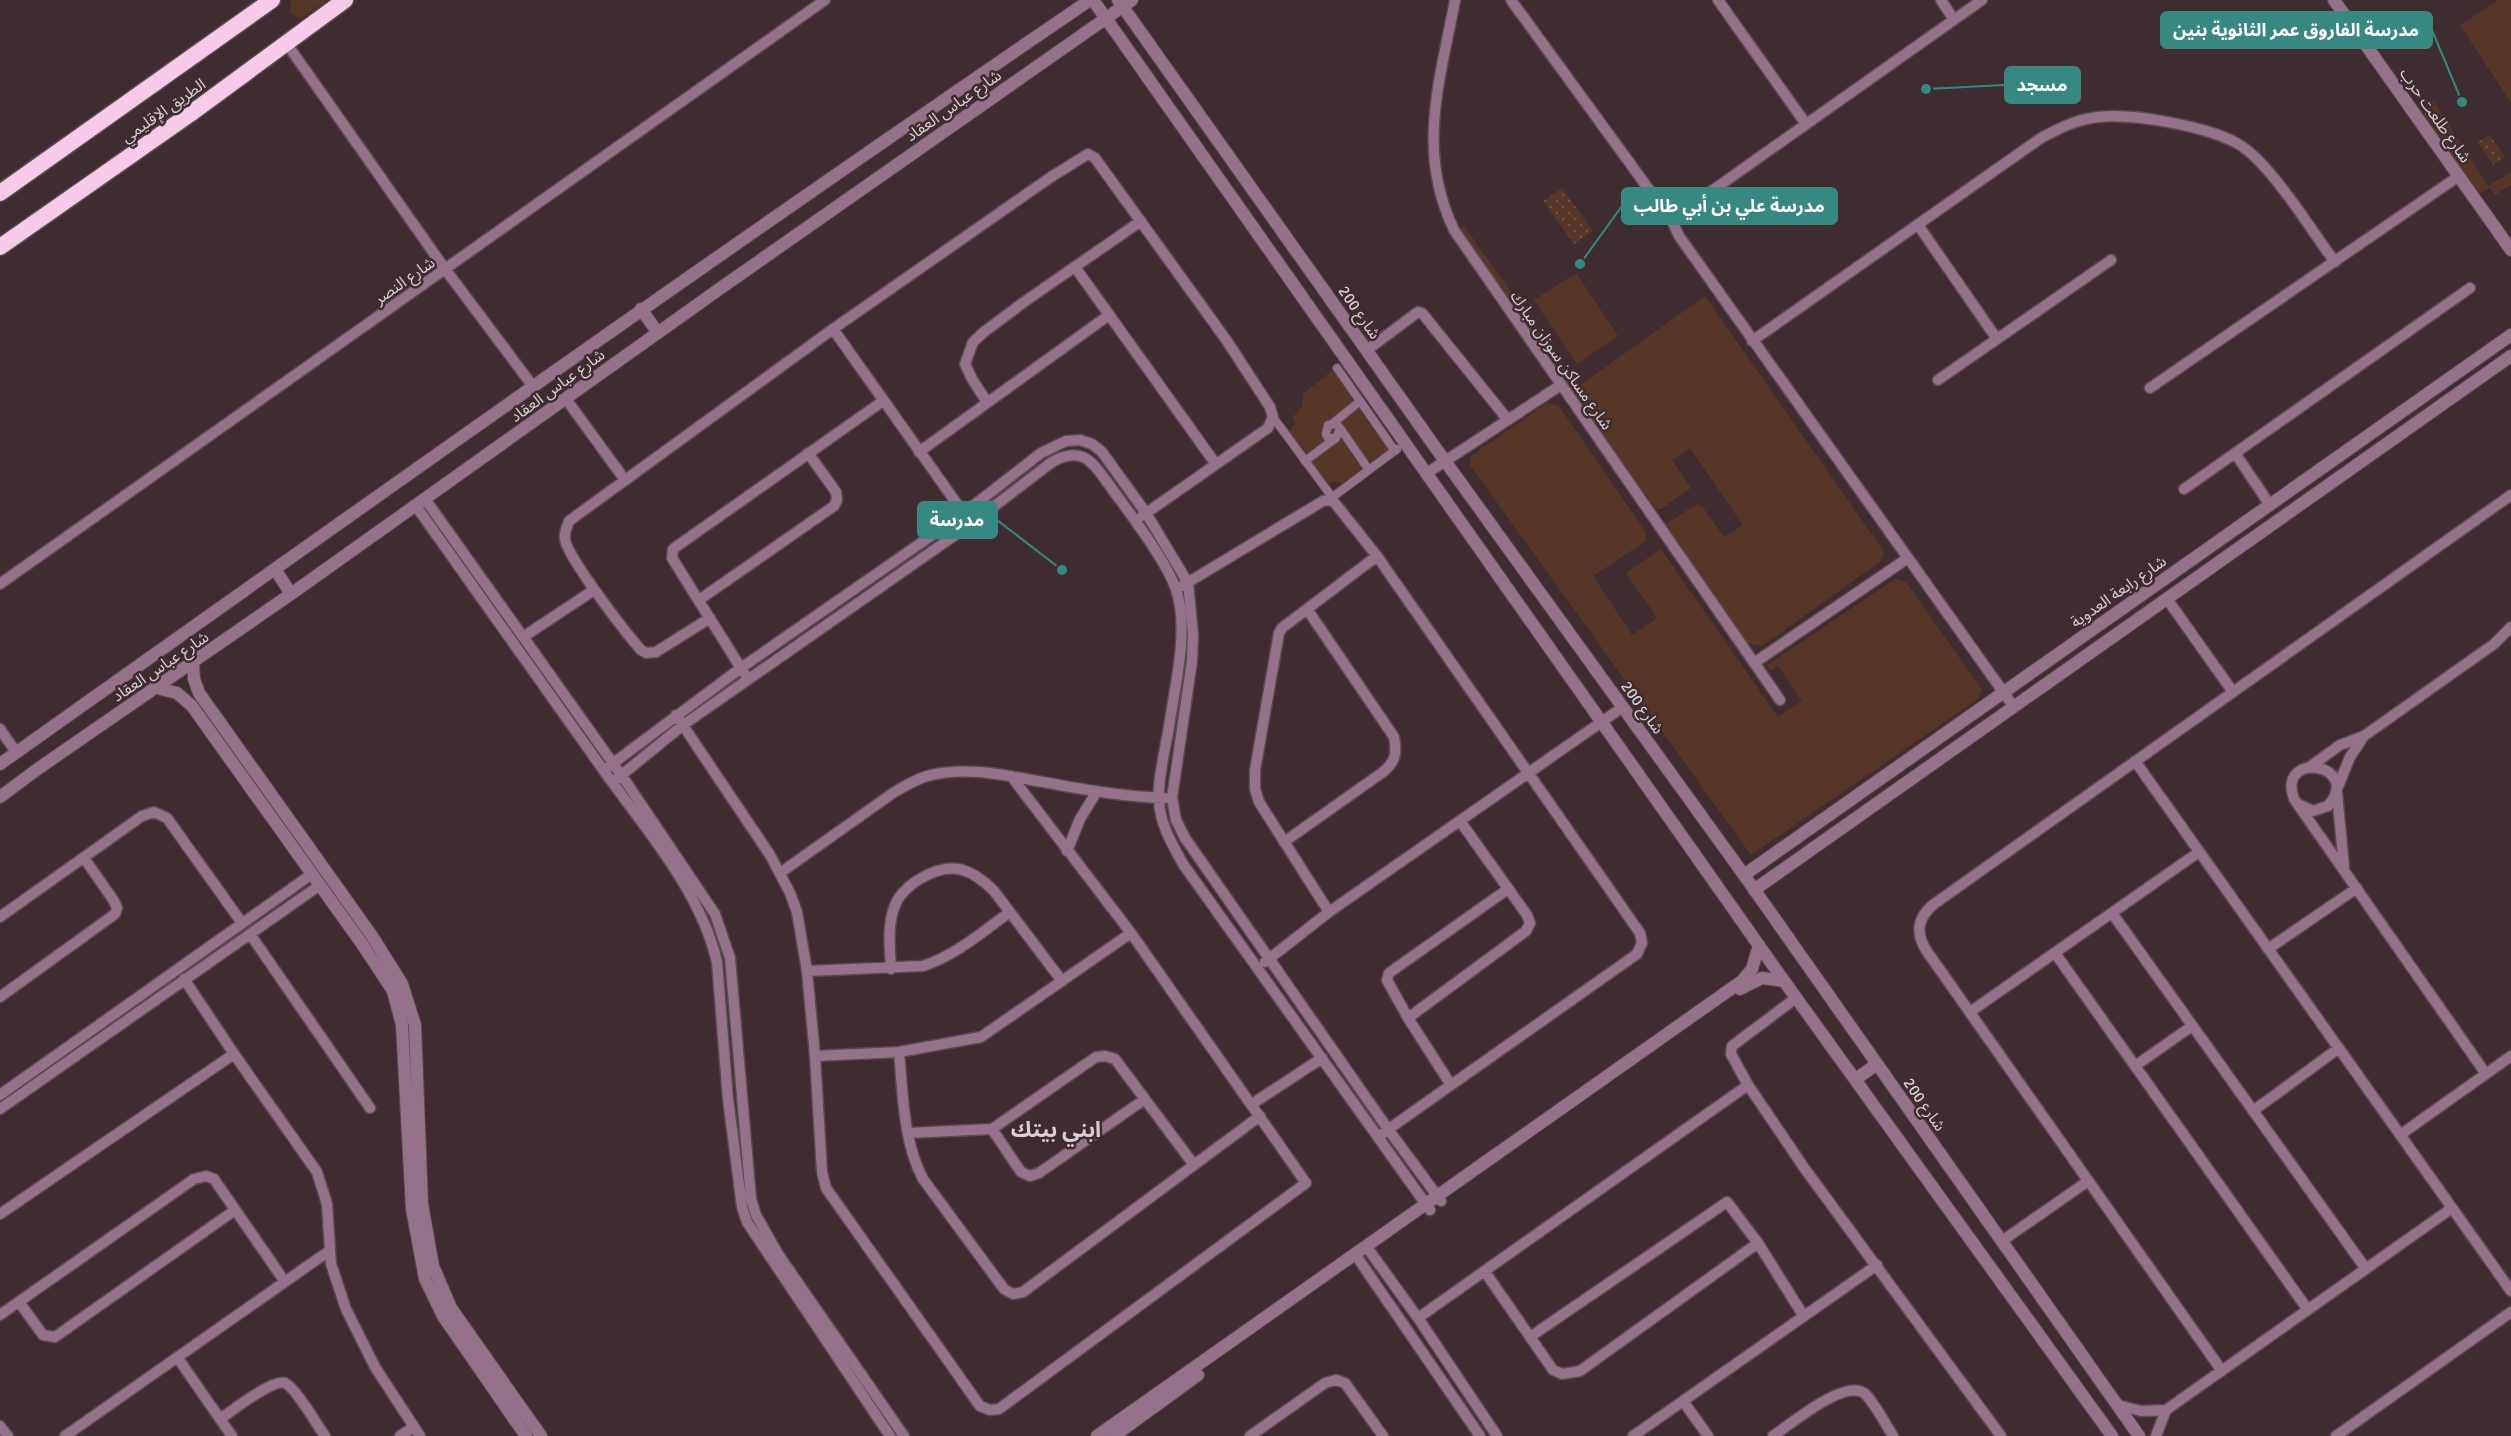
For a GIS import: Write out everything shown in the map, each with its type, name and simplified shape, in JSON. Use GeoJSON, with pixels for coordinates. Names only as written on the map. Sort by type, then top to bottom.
{"type":"FeatureCollection","features":[{"type":"Feature","properties":{"kind":"highway","name":"الطريق الإقليمي"},"geometry":{"type":"LineString","coordinates":[[0,193],[272,0]]}},
{"type":"Feature","properties":{"kind":"highway","name":"الطريق الإقليمي"},"geometry":{"type":"LineString","coordinates":[[0,247],[287,44],[345,0]]}},
{"type":"Feature","properties":{"kind":"street","name":"شارع النصر"},"geometry":{"type":"LineString","coordinates":[[0,584],[825,0]]}},
{"type":"Feature","properties":{"kind":"street"},"geometry":{"type":"LineString","coordinates":[[1092,0],[1784,981],[2112,1436]]}},
{"type":"Feature","properties":{"kind":"street","name":"شارع عباس العقاد"},"geometry":{"type":"LineString","coordinates":[[0,764],[532,385],[948,95],[1092,0]]}},
{"type":"Feature","properties":{"kind":"street","name":"شارع مساكن سوزان مبارك"},"geometry":{"type":"LineString","coordinates":[[1455,0],[1433,123],[1432,154],[1437,185],[1454,230],[1780,700]]}},
{"type":"Feature","properties":{"kind":"street"},"geometry":{"type":"LineString","coordinates":[[1511,0],[1672,221],[1679,236],[1752,341],[2014,707]]}},
{"type":"Feature","properties":{"kind":"street"},"geometry":{"type":"LineString","coordinates":[[1719,0],[1806,124]]}},
{"type":"Feature","properties":{"kind":"street"},"geometry":{"type":"LineString","coordinates":[[1941,0],[1954,20]]}},
{"type":"Feature","properties":{"kind":"street"},"geometry":{"type":"LineString","coordinates":[[1672,221],[1982,0]]}},
{"type":"Feature","properties":{"kind":"street","name":"شارع طلعت حرب"},"geometry":{"type":"LineString","coordinates":[[2334,0],[2511,250]]}},
{"type":"Feature","properties":{"kind":"street","name":"شارع عباس العقاد"},"geometry":{"type":"LineString","coordinates":[[0,797],[158,688],[1106,18],[1124,2]]}},
{"type":"Feature","properties":{"kind":"street","name":"شارع 200"},"geometry":{"type":"LineString","coordinates":[[1124,2],[1366,350],[1744,875],[2139,1436]]}},
{"type":"Feature","properties":{"kind":"street"},"geometry":{"type":"LineString","coordinates":[[287,44],[445,269],[532,385]]}},
{"type":"Feature","properties":{"kind":"street"},"geometry":{"type":"LineString","coordinates":[[1752,341],[2041,138],[2058,129],[2094,117],[2132,117],[2193,128],[2220,136],[2243,147],[2265,168],[2335,262]]}},
{"type":"Feature","properties":{"kind":"street"},"geometry":{"type":"LineString","coordinates":[[711,618],[656,652],[646,653],[636,644],[594,590],[567,546],[566,529],[569,521],[832,329],[1086,155],[1089,154],[1095,158],[1227,340],[1270,407],[1273,417],[1330,499],[1377,556],[1640,933],[1642,943],[1637,954],[1378,1137]]}},
{"type":"Feature","properties":{"kind":"street"},"geometry":{"type":"LineString","coordinates":[[2150,388],[2459,176]]}},
{"type":"Feature","properties":{"kind":"street"},"geometry":{"type":"LineString","coordinates":[[987,402],[965,363],[973,342],[1024,302],[1141,221]]}},
{"type":"Feature","properties":{"kind":"street"},"geometry":{"type":"LineString","coordinates":[[1918,225],[1997,339]]}},
{"type":"Feature","properties":{"kind":"street"},"geometry":{"type":"LineString","coordinates":[[1938,380],[2111,260]]}},
{"type":"Feature","properties":{"kind":"street"},"geometry":{"type":"LineString","coordinates":[[1075,267],[1215,464]]}},
{"type":"Feature","properties":{"kind":"street"},"geometry":{"type":"LineString","coordinates":[[2184,489],[2470,288]]}},
{"type":"Feature","properties":{"kind":"street"},"geometry":{"type":"LineString","coordinates":[[641,309],[658,333]]}},
{"type":"Feature","properties":{"kind":"street"},"geometry":{"type":"LineString","coordinates":[[1366,350],[1418,312],[1422,313],[1508,420]]}},
{"type":"Feature","properties":{"kind":"street"},"geometry":{"type":"LineString","coordinates":[[919,452],[1109,315]]}},
{"type":"Feature","properties":{"kind":"street"},"geometry":{"type":"LineString","coordinates":[[832,329],[971,524]]}},
{"type":"Feature","properties":{"kind":"street","name":"شارع رابعة العدوية"},"geometry":{"type":"LineString","coordinates":[[1744,875],[2511,334]]}},
{"type":"Feature","properties":{"kind":"street"},"geometry":{"type":"LineString","coordinates":[[1754,890],[2511,356]]}},
{"type":"Feature","properties":{"kind":"street"},"geometry":{"type":"LineString","coordinates":[[1337,368],[1395,451]]}},
{"type":"Feature","properties":{"kind":"street"},"geometry":{"type":"LineString","coordinates":[[1427,473],[1561,385]]}},
{"type":"Feature","properties":{"kind":"street"},"geometry":{"type":"LineString","coordinates":[[566,399],[625,480]]}},
{"type":"Feature","properties":{"kind":"street"},"geometry":{"type":"LineString","coordinates":[[748,678],[672,558],[673,549],[883,401]]}},
{"type":"Feature","properties":{"kind":"street"},"geometry":{"type":"LineString","coordinates":[[1336,438],[1328,438],[1326,434],[1328,425],[1359,402]]}},
{"type":"Feature","properties":{"kind":"street"},"geometry":{"type":"LineString","coordinates":[[1134,520],[1268,428],[1273,417]]}},
{"type":"Feature","properties":{"kind":"street"},"geometry":{"type":"LineString","coordinates":[[1332,424],[1341,428],[1369,470]]}},
{"type":"Feature","properties":{"kind":"street"},"geometry":{"type":"LineString","coordinates":[[1305,461],[1336,438],[1341,428]]}},
{"type":"Feature","properties":{"kind":"street"},"geometry":{"type":"LineString","coordinates":[[617,779],[680,720],[741,668],[964,513],[1041,453],[1066,441],[1080,440],[1092,444],[1102,452],[1146,513],[1188,583],[1193,634],[1192,661],[1172,798],[1176,820],[1185,838],[1438,1199]]}},
{"type":"Feature","properties":{"kind":"street"},"geometry":{"type":"LineString","coordinates":[[1176,590],[1323,501],[1330,499],[1406,443]]}},
{"type":"Feature","properties":{"kind":"street"},"geometry":{"type":"LineString","coordinates":[[699,600],[834,506],[837,500],[836,492],[808,453]]}},
{"type":"Feature","properties":{"kind":"street"},"geometry":{"type":"LineString","coordinates":[[2235,453],[2270,505]]}},
{"type":"Feature","properties":{"kind":"street"},"geometry":{"type":"LineString","coordinates":[[604,770],[748,678],[971,524],[1052,462],[1074,454],[1091,460],[1134,520],[1171,577],[1176,590],[1180,617],[1179,658],[1158,798],[1163,823],[1183,864],[1427,1207]]}},
{"type":"Feature","properties":{"kind":"street"},"geometry":{"type":"LineString","coordinates":[[2222,1371],[1921,941],[1920,920],[1926,910],[2511,495]]}},
{"type":"Feature","properties":{"kind":"street"},"geometry":{"type":"LineString","coordinates":[[421,502],[523,637],[613,763],[617,779],[686,887],[712,941],[721,993],[728,1099],[742,1207],[747,1222],[890,1436]]}},
{"type":"Feature","properties":{"kind":"street"},"geometry":{"type":"LineString","coordinates":[[421,502],[604,770],[617,779],[715,914],[730,958],[740,1098],[751,1199],[756,1215],[778,1254],[904,1436]]}},
{"type":"Feature","properties":{"kind":"street"},"geometry":{"type":"LineString","coordinates":[[1329,912],[1259,802],[1255,789],[1255,770],[1279,633],[1287,622],[1377,556]]}},
{"type":"Feature","properties":{"kind":"street"},"geometry":{"type":"LineString","coordinates":[[1754,663],[1908,558]]}},
{"type":"Feature","properties":{"kind":"street"},"geometry":{"type":"LineString","coordinates":[[275,569],[291,594]]}},
{"type":"Feature","properties":{"kind":"street"},"geometry":{"type":"LineString","coordinates":[[523,637],[594,590]]}},
{"type":"Feature","properties":{"kind":"street"},"geometry":{"type":"LineString","coordinates":[[2167,599],[2233,692]]}},
{"type":"Feature","properties":{"kind":"street"},"geometry":{"type":"LineString","coordinates":[[1284,842],[1383,772],[1393,763],[1397,752],[1395,737],[1307,609]]}},
{"type":"Feature","properties":{"kind":"street"},"geometry":{"type":"LineString","coordinates":[[2486,1074],[2298,804],[2292,792],[2294,778],[2304,768],[2311,766],[2340,745],[2364,736],[2494,644],[2511,627]]}},
{"type":"Feature","properties":{"kind":"street"},"geometry":{"type":"LineString","coordinates":[[2494,644],[2511,640]]}},
{"type":"Feature","properties":{"kind":"street"},"geometry":{"type":"LineString","coordinates":[[193,663],[194,678],[199,693],[372,936],[402,984],[415,1025],[422,1204],[433,1266],[471,1347],[526,1436]]}},
{"type":"Feature","properties":{"kind":"street"},"geometry":{"type":"LineString","coordinates":[[158,688],[171,690],[188,701],[362,944],[393,991],[402,1025],[412,1209],[423,1270],[436,1305],[541,1436]]}},
{"type":"Feature","properties":{"kind":"street"},"geometry":{"type":"LineString","coordinates":[[188,701],[199,693]]}},
{"type":"Feature","properties":{"kind":"street"},"geometry":{"type":"LineString","coordinates":[[1257,967],[1329,912],[1623,707]]}},
{"type":"Feature","properties":{"kind":"street"},"geometry":{"type":"LineString","coordinates":[[680,720],[780,873],[797,912],[807,971],[822,1172],[826,1188],[980,1406],[990,1410],[999,1409],[1306,1185],[1252,1104],[1131,933],[1011,776]]}},
{"type":"Feature","properties":{"kind":"street"},"geometry":{"type":"LineString","coordinates":[[0,729],[16,752]]}},
{"type":"Feature","properties":{"kind":"street"},"geometry":{"type":"LineString","coordinates":[[2298,804],[2304,809],[2321,810],[2328,806],[2337,791],[2350,757],[2364,736]]}},
{"type":"Feature","properties":{"kind":"street"},"geometry":{"type":"LineString","coordinates":[[2135,761],[2511,1291]]}},
{"type":"Feature","properties":{"kind":"street"},"geometry":{"type":"LineString","coordinates":[[2311,766],[2326,770],[2336,782],[2344,870]]}},
{"type":"Feature","properties":{"kind":"street"},"geometry":{"type":"LineString","coordinates":[[780,873],[909,783],[929,776],[953,772],[1011,776],[1097,791],[1172,798]]}},
{"type":"Feature","properties":{"kind":"street"},"geometry":{"type":"LineString","coordinates":[[1068,852],[1080,819],[1097,791]]}},
{"type":"Feature","properties":{"kind":"street"},"geometry":{"type":"LineString","coordinates":[[0,917],[146,814],[154,812],[164,815],[242,923]]}},
{"type":"Feature","properties":{"kind":"street"},"geometry":{"type":"LineString","coordinates":[[1408,1018],[1526,932],[1530,923],[1527,915],[1460,821]]}},
{"type":"Feature","properties":{"kind":"street"},"geometry":{"type":"LineString","coordinates":[[1777,852],[1787,867]]}},
{"type":"Feature","properties":{"kind":"street"},"geometry":{"type":"LineString","coordinates":[[1970,1012],[2199,852]]}},
{"type":"Feature","properties":{"kind":"street"},"geometry":{"type":"LineString","coordinates":[[0,997],[114,916],[116,904],[84,858]]}},
{"type":"Feature","properties":{"kind":"street"},"geometry":{"type":"LineString","coordinates":[[891,969],[889,927],[893,909],[902,893],[919,880],[937,872],[956,869],[983,880],[994,891],[1062,981]]}},
{"type":"Feature","properties":{"kind":"street"},"geometry":{"type":"LineString","coordinates":[[0,1109],[156,992],[242,923],[312,874]]}},
{"type":"Feature","properties":{"kind":"street"},"geometry":{"type":"LineString","coordinates":[[0,1095],[156,992],[184,979],[320,885]]}},
{"type":"Feature","properties":{"kind":"street"},"geometry":{"type":"LineString","coordinates":[[2268,949],[2357,888]]}},
{"type":"Feature","properties":{"kind":"street"},"geometry":{"type":"LineString","coordinates":[[1451,1085],[1388,986],[1387,980],[1389,974],[1508,889]]}},
{"type":"Feature","properties":{"kind":"street"},"geometry":{"type":"LineString","coordinates":[[807,971],[923,966],[962,948],[1010,912]]}},
{"type":"Feature","properties":{"kind":"street"},"geometry":{"type":"LineString","coordinates":[[2112,913],[2366,1269]]}},
{"type":"Feature","properties":{"kind":"street"},"geometry":{"type":"LineString","coordinates":[[815,1056],[899,1052],[981,1037],[1131,933]]}},
{"type":"Feature","properties":{"kind":"street"},"geometry":{"type":"LineString","coordinates":[[250,934],[370,1108]]}},
{"type":"Feature","properties":{"kind":"street"},"geometry":{"type":"LineString","coordinates":[[362,944],[372,936]]}},
{"type":"Feature","properties":{"kind":"street"},"geometry":{"type":"LineString","coordinates":[[1114,1436],[1368,1248],[1742,981],[1752,969],[1759,945]]}},
{"type":"Feature","properties":{"kind":"street"},"geometry":{"type":"LineString","coordinates":[[2055,953],[2308,1310]]}},
{"type":"Feature","properties":{"kind":"street"},"geometry":{"type":"LineString","coordinates":[[1438,1199],[1744,986],[1762,978],[1784,981]]}},
{"type":"Feature","properties":{"kind":"street"},"geometry":{"type":"LineString","coordinates":[[184,979],[317,1172],[327,1204],[329,1251],[334,1277],[353,1326],[375,1367],[417,1431],[400,1436]]}},
{"type":"Feature","properties":{"kind":"street"},"geometry":{"type":"LineString","coordinates":[[1797,998],[1732,1046],[1731,1054],[1748,1085],[1805,1169],[2001,1436]]}},
{"type":"Feature","properties":{"kind":"street"},"geometry":{"type":"LineString","coordinates":[[2135,1066],[2192,1026]]}},
{"type":"Feature","properties":{"kind":"street"},"geometry":{"type":"LineString","coordinates":[[2253,1111],[2339,1048]]}},
{"type":"Feature","properties":{"kind":"street"},"geometry":{"type":"LineString","coordinates":[[899,1052],[908,1133],[916,1166],[923,1179],[1004,1289],[1013,1294],[1023,1292],[1260,1116]]}},
{"type":"Feature","properties":{"kind":"street"},"geometry":{"type":"LineString","coordinates":[[0,1214],[234,1054]]}},
{"type":"Feature","properties":{"kind":"street"},"geometry":{"type":"LineString","coordinates":[[908,1133],[992,1129],[1096,1057],[1105,1056],[1115,1059],[1194,1165]]}},
{"type":"Feature","properties":{"kind":"street"},"geometry":{"type":"LineString","coordinates":[[2400,1135],[2511,1056]]}},
{"type":"Feature","properties":{"kind":"street"},"geometry":{"type":"LineString","coordinates":[[1252,1104],[1322,1058]]}},
{"type":"Feature","properties":{"kind":"street"},"geometry":{"type":"LineString","coordinates":[[1856,1079],[1877,1064]]}},
{"type":"Feature","properties":{"kind":"street"},"geometry":{"type":"LineString","coordinates":[[1418,1318],[1748,1085]]}},
{"type":"Feature","properties":{"kind":"street"},"geometry":{"type":"LineString","coordinates":[[728,1099],[740,1098]]}},
{"type":"Feature","properties":{"kind":"street"},"geometry":{"type":"LineString","coordinates":[[992,1129],[1021,1172],[1030,1176],[1039,1173],[1144,1099]]}},
{"type":"Feature","properties":{"kind":"street"},"geometry":{"type":"LineString","coordinates":[[0,1315],[198,1177],[206,1176],[214,1179],[285,1282]]}},
{"type":"Feature","properties":{"kind":"street"},"geometry":{"type":"LineString","coordinates":[[2002,1241],[2088,1181]]}},
{"type":"Feature","properties":{"kind":"street"},"geometry":{"type":"LineString","coordinates":[[1530,1337],[1727,1202],[1758,1243],[1803,1315]]}},
{"type":"Feature","properties":{"kind":"street"},"geometry":{"type":"LineString","coordinates":[[2117,1405],[2141,1411],[2166,1410],[2452,1208]]}},
{"type":"Feature","properties":{"kind":"street"},"geometry":{"type":"LineString","coordinates":[[19,1302],[43,1335],[55,1337],[236,1210]]}},
{"type":"Feature","properties":{"kind":"street"},"geometry":{"type":"LineString","coordinates":[[1485,1272],[1553,1370],[1562,1374],[1580,1371],[1758,1243]]}},
{"type":"Feature","properties":{"kind":"street"},"geometry":{"type":"LineString","coordinates":[[1368,1248],[1497,1436]]}},
{"type":"Feature","properties":{"kind":"street"},"geometry":{"type":"LineString","coordinates":[[65,1436],[329,1251]]}},
{"type":"Feature","properties":{"kind":"street"},"geometry":{"type":"LineString","coordinates":[[1097,1436],[1357,1256]]}},
{"type":"Feature","properties":{"kind":"street"},"geometry":{"type":"LineString","coordinates":[[1357,1256],[1480,1436]]}},
{"type":"Feature","properties":{"kind":"street"},"geometry":{"type":"LineString","coordinates":[[1633,1436],[1803,1315],[1877,1266]]}},
{"type":"Feature","properties":{"kind":"street"},"geometry":{"type":"LineString","coordinates":[[2336,1436],[2511,1312]]}},
{"type":"Feature","properties":{"kind":"street"},"geometry":{"type":"LineString","coordinates":[[2060,1362],[2078,1349]]}},
{"type":"Feature","properties":{"kind":"street"},"geometry":{"type":"LineString","coordinates":[[177,1357],[232,1436]]}},
{"type":"Feature","properties":{"kind":"street"},"geometry":{"type":"LineString","coordinates":[[1250,1436],[1325,1383],[1336,1380],[1345,1383],[1383,1436]]}},
{"type":"Feature","properties":{"kind":"street"},"geometry":{"type":"LineString","coordinates":[[220,1419],[279,1382],[289,1386],[325,1436]]}},
{"type":"Feature","properties":{"kind":"street"},"geometry":{"type":"LineString","coordinates":[[1773,1436],[1827,1399],[1840,1392],[1854,1389],[1865,1394],[1893,1436]]}},
{"type":"Feature","properties":{"kind":"street"},"geometry":{"type":"LineString","coordinates":[[1683,1401],[1708,1436]]}},
{"type":"Feature","properties":{"kind":"street"},"geometry":{"type":"LineString","coordinates":[[2156,1436],[2166,1410]]}},
{"type":"Feature","properties":{"kind":"street"},"geometry":{"type":"LineString","coordinates":[[0,1426],[8,1436]]}},
{"type":"Feature","properties":{"kind":"shaded area"},"geometry":{"type":"Polygon","coordinates":[[[291,0],[327,0],[300,19],[289,13],[291,0]]]}},
{"type":"Feature","properties":{"kind":"shaded area"},"geometry":{"type":"Polygon","coordinates":[[[2498,0],[2511,0],[2511,103],[2460,25],[2498,0]]]}},
{"type":"Feature","properties":{"kind":"shaded area"},"geometry":{"type":"Polygon","coordinates":[[[2433,100],[2488,186],[2511,172],[2511,185],[2495,195],[2490,188],[2479,194],[2422,114],[2433,100]]]}},
{"type":"Feature","properties":{"kind":"shaded area"},"geometry":{"type":"Polygon","coordinates":[[[2490,135],[2505,157],[2493,165],[2478,142],[2490,135]]]}},
{"type":"Feature","properties":{"kind":"shaded area"},"geometry":{"type":"Polygon","coordinates":[[[1562,188],[1593,231],[1574,244],[1543,201],[1562,188]]]}},
{"type":"Feature","properties":{"kind":"shaded area"},"geometry":{"type":"Polygon","coordinates":[[[1464,226],[1579,386],[1705,296],[1884,552],[1880,562],[1762,646],[1747,643],[1666,524],[1697,504],[1702,506],[1724,537],[1743,525],[1690,448],[1672,460],[1691,488],[1661,509],[1656,509],[1456,231],[1464,226]]]}},
{"type":"Feature","properties":{"kind":"shaded area"},"geometry":{"type":"Polygon","coordinates":[[[1576,273],[1618,336],[1577,364],[1534,300],[1576,273]]]}},
{"type":"Feature","properties":{"kind":"shaded area"},"geometry":{"type":"Polygon","coordinates":[[[1339,365],[1398,448],[1347,484],[1335,482],[1323,484],[1288,431],[1295,424],[1293,417],[1302,406],[1303,394],[1339,365]]]}},
{"type":"Feature","properties":{"kind":"shaded area"},"geometry":{"type":"Polygon","coordinates":[[[1547,403],[1558,405],[1646,532],[1646,541],[1593,576],[1632,635],[1657,618],[1626,573],[1661,549],[1778,717],[1802,701],[1778,666],[1770,671],[1767,665],[1895,579],[1906,582],[1982,690],[1978,699],[1751,855],[1470,465],[1471,456],[1547,403]]]}},
{"type":"Feature","properties":{"kind":"place","name":"مسجد"},"geometry":{"type":"Point","coordinates":[1926,89]}},
{"type":"Feature","properties":{"kind":"place","name":"مدرسة الفاروق عمر الثانوية بنين"},"geometry":{"type":"Point","coordinates":[2462,102]}},
{"type":"Feature","properties":{"kind":"place","name":"مدرسة علي بن أبي طالب"},"geometry":{"type":"Point","coordinates":[1580,264]}},
{"type":"Feature","properties":{"kind":"place","name":"مدرسة"},"geometry":{"type":"Point","coordinates":[1062,570]}},
{"type":"Feature","properties":{"kind":"district","name":"ابني بيتك"},"geometry":{"type":"Point","coordinates":[1056,1129]}}]}
